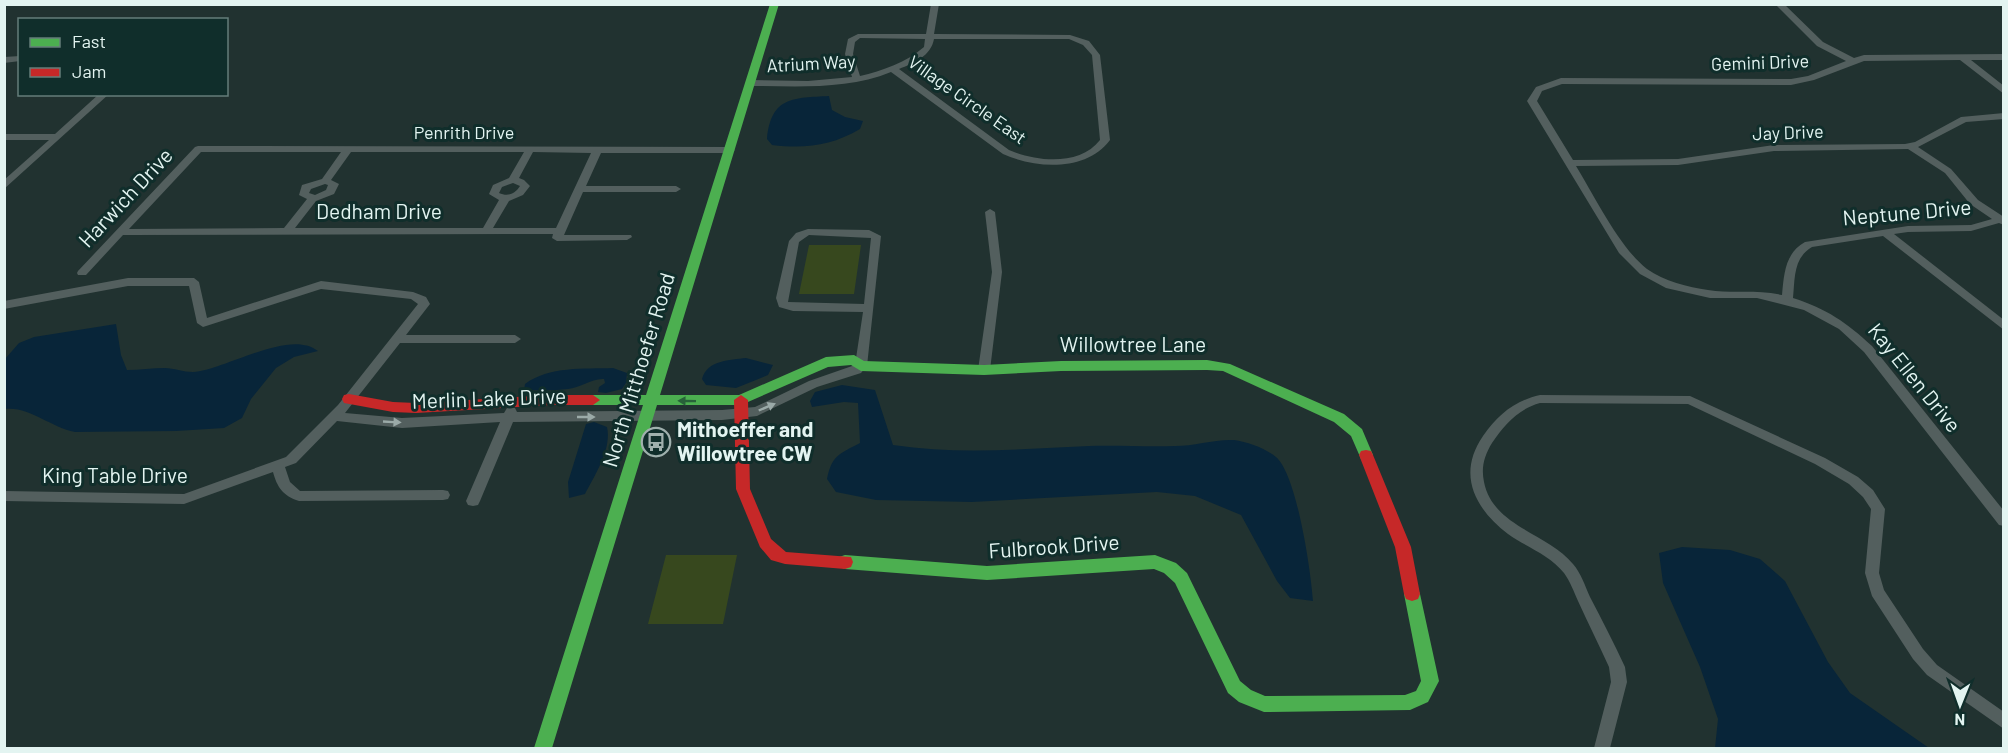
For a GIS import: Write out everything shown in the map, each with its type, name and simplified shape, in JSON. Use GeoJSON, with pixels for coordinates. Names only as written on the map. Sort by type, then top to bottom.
{"type":"FeatureCollection","features":[{"type":"Feature","properties":{"kind":"street","name":"North Mitthoefer Road"},"geometry":{"type":"LineString","coordinates":[[543,748],[775,4]]}},
{"type":"Feature","properties":{"kind":"street"},"geometry":{"type":"LineString","coordinates":[[857,80],[849,54],[851,40],[855,37],[931,36],[934,4]]}},
{"type":"Feature","properties":{"kind":"street"},"geometry":{"type":"LineString","coordinates":[[1779,4],[1818,43],[1853,61]]}},
{"type":"Feature","properties":{"kind":"street","name":"Atrium Way"},"geometry":{"type":"LineString","coordinates":[[751,83],[832,83],[857,80],[893,69],[925,51],[930,45],[931,36]]}},
{"type":"Feature","properties":{"kind":"street","name":"Village Circle East"},"geometry":{"type":"LineString","coordinates":[[893,69],[1008,154],[1025,159],[1068,160],[1093,154],[1101,147],[1105,136],[1096,55],[1091,47],[1080,40],[1062,36],[931,36]]}},
{"type":"Feature","properties":{"kind":"street","name":"Gemini Drive"},"geometry":{"type":"LineString","coordinates":[[1550,84],[1565,81],[1791,82],[1812,80],[1853,61],[1876,57],[2004,57]]}},
{"type":"Feature","properties":{"kind":"street"},"geometry":{"type":"LineString","coordinates":[[1962,57],[2004,91]]}},
{"type":"Feature","properties":{"kind":"street","name":"Kay Ellen Drive"},"geometry":{"type":"LineString","coordinates":[[1550,84],[1535,92],[1533,103],[1626,256],[1644,272],[1687,290],[1710,294],[1762,294],[1787,300],[1826,316],[1861,341],[2004,521]]}},
{"type":"Feature","properties":{"kind":"street"},"geometry":{"type":"LineString","coordinates":[[4,186],[103,96]]}},
{"type":"Feature","properties":{"kind":"street","name":"Jay Drive"},"geometry":{"type":"LineString","coordinates":[[1568,163],[1678,162],[1774,147],[1910,146],[1965,119],[2004,116]]}},
{"type":"Feature","properties":{"kind":"street"},"geometry":{"type":"LineString","coordinates":[[4,137],[58,137]]}},
{"type":"Feature","properties":{"kind":"street"},"geometry":{"type":"LineString","coordinates":[[1910,146],[1948,171],[1974,202],[2002,221]]}},
{"type":"Feature","properties":{"kind":"street","name":"Penrith Drive"},"geometry":{"type":"LineString","coordinates":[[198,149],[730,150]]}},
{"type":"Feature","properties":{"kind":"street","name":"Harwich Drive"},"geometry":{"type":"LineString","coordinates":[[82,273],[198,149]]}},
{"type":"Feature","properties":{"kind":"street"},"geometry":{"type":"LineString","coordinates":[[287,231],[313,198],[304,195],[303,190],[309,185],[325,181],[348,149]]}},
{"type":"Feature","properties":{"kind":"street"},"geometry":{"type":"LineString","coordinates":[[486,231],[505,198],[515,196],[524,189],[524,184],[513,180],[530,150]]}},
{"type":"Feature","properties":{"kind":"street"},"geometry":{"type":"LineString","coordinates":[[560,231],[597,150]]}},
{"type":"Feature","properties":{"kind":"street"},"geometry":{"type":"LineString","coordinates":[[579,189],[676,189]]}},
{"type":"Feature","properties":{"kind":"street"},"geometry":{"type":"LineString","coordinates":[[984,370],[997,272],[990,212]]}},
{"type":"Feature","properties":{"kind":"street","name":"Neptune Drive"},"geometry":{"type":"LineString","coordinates":[[1787,300],[1792,258],[1802,247],[1818,242],[1913,228],[1966,228],[2002,221]]}},
{"type":"Feature","properties":{"kind":"street","name":"Dedham Drive"},"geometry":{"type":"LineString","coordinates":[[121,232],[560,231],[557,238],[627,237]]}},
{"type":"Feature","properties":{"kind":"street"},"geometry":{"type":"LineString","coordinates":[[861,366],[869,308],[876,236],[869,233],[808,232],[798,236],[794,241],[782,298],[783,304],[793,307],[869,308]]}},
{"type":"Feature","properties":{"kind":"street"},"geometry":{"type":"LineString","coordinates":[[1885,232],[2004,326]]}},
{"type":"Feature","properties":{"kind":"street","name":"King Table Drive"},"geometry":{"type":"LineString","coordinates":[[4,306],[128,282],[194,282],[203,323],[321,285],[418,297],[423,303],[422,308],[398,339],[341,408],[291,460],[184,499],[4,496]]}},
{"type":"Feature","properties":{"kind":"street"},"geometry":{"type":"LineString","coordinates":[[398,339],[515,339]]}},
{"type":"Feature","properties":{"kind":"street","name":"Willowtree Lane"},"geometry":{"type":"LineString","coordinates":[[646,417],[742,407],[826,362],[854,360],[861,366],[984,370],[1061,366],[1218,366],[1349,424],[1360,438],[1406,556],[1430,681],[1426,695],[1420,701]]}},
{"type":"Feature","properties":{"kind":"street"},"geometry":{"type":"LineString","coordinates":[[1602,748],[1619,682],[1617,667],[1570,570],[1560,559],[1507,525],[1489,506],[1476,481],[1476,458],[1481,446],[1514,408],[1523,402],[1540,399],[1690,400],[1821,461],[1869,495],[1879,512],[1872,573],[1877,592],[1918,654],[1932,670],[2004,722]]}},
{"type":"Feature","properties":{"kind":"street","name":"Merlin Lake Drive"},"geometry":{"type":"LineString","coordinates":[[341,408],[416,408],[515,402],[652,400]]}},
{"type":"Feature","properties":{"kind":"street","name":"Willowtree Lane"},"geometry":{"type":"LineString","coordinates":[[652,400],[742,407]]}},
{"type":"Feature","properties":{"kind":"street"},"geometry":{"type":"LineString","coordinates":[[472,501],[515,402]]}},
{"type":"Feature","properties":{"kind":"street","name":"Fulbrook Drive"},"geometry":{"type":"LineString","coordinates":[[742,407],[743,489],[765,543],[777,555],[785,558],[987,573],[1155,562],[1170,568],[1181,578],[1231,682],[1243,696],[1264,704],[1420,701]]}},
{"type":"Feature","properties":{"kind":"street","name":"Merlin Lake Drive"},"geometry":{"type":"LineString","coordinates":[[341,408],[402,423],[509,417],[646,417]]}},
{"type":"Feature","properties":{"kind":"street"},"geometry":{"type":"LineString","coordinates":[[278,465],[284,487],[290,494],[299,496],[443,495]]}},
{"type":"Feature","properties":{"kind":"green space"},"geometry":{"type":"Polygon","coordinates":[[[809,245],[861,245],[854,294],[799,294],[809,245]]]}},
{"type":"Feature","properties":{"kind":"green space"},"geometry":{"type":"Polygon","coordinates":[[[666,555],[737,555],[723,624],[648,624],[666,555]]]}},
{"type":"Feature","properties":{"kind":"water"},"geometry":{"type":"Polygon","coordinates":[[[829,96],[832,110],[845,117],[863,121],[860,129],[839,139],[818,145],[796,147],[772,145],[767,139],[773,114],[786,102],[829,96]]]}},
{"type":"Feature","properties":{"kind":"water"},"geometry":{"type":"Polygon","coordinates":[[[116,324],[121,355],[127,370],[165,368],[193,372],[206,370],[257,352],[291,344],[306,345],[318,351],[294,357],[276,368],[251,399],[242,418],[224,428],[75,432],[23,411],[5,409],[5,359],[19,343],[34,337],[116,324]]]}},
{"type":"Feature","properties":{"kind":"water"},"geometry":{"type":"Polygon","coordinates":[[[746,358],[773,365],[768,375],[736,388],[706,385],[702,379],[709,368],[720,362],[746,358]]]}},
{"type":"Feature","properties":{"kind":"water"},"geometry":{"type":"Polygon","coordinates":[[[613,368],[627,373],[626,383],[622,389],[606,393],[598,392],[599,387],[605,383],[604,379],[568,389],[524,390],[525,384],[534,378],[556,371],[613,368]]]}},
{"type":"Feature","properties":{"kind":"water"},"geometry":{"type":"Polygon","coordinates":[[[842,385],[875,390],[893,445],[942,450],[991,450],[1089,446],[1182,446],[1234,440],[1262,448],[1276,457],[1284,467],[1290,483],[1302,525],[1313,601],[1290,598],[1277,581],[1241,515],[1195,496],[1157,492],[972,502],[876,500],[836,492],[827,479],[834,460],[860,443],[858,403],[844,402],[812,407],[810,401],[815,392],[842,385]]]}},
{"type":"Feature","properties":{"kind":"water"},"geometry":{"type":"Polygon","coordinates":[[[594,422],[607,427],[605,453],[585,494],[569,498],[568,482],[586,424],[594,422]]]}},
{"type":"Feature","properties":{"kind":"water"},"geometry":{"type":"Polygon","coordinates":[[[1682,547],[1730,550],[1760,559],[1785,581],[1828,662],[1850,693],[1929,748],[1715,748],[1718,719],[1700,667],[1663,583],[1659,553],[1682,547]]]}},
{"type":"Feature","properties":{"kind":"traffic: fast"},"geometry":{"type":"LineString","coordinates":[[543,748],[775,4]]}},
{"type":"Feature","properties":{"kind":"traffic: fast"},"geometry":{"type":"LineString","coordinates":[[593,400],[741,400],[826,362],[854,360],[861,366],[984,370],[1061,366],[1207,365],[1225,367],[1339,418],[1357,433],[1366,455]]}},
{"type":"Feature","properties":{"kind":"traffic: fast"},"geometry":{"type":"LineString","coordinates":[[845,562],[987,573],[1155,562],[1170,568],[1181,578],[1234,687],[1245,696],[1264,704],[1405,703],[1422,697],[1430,681],[1412,594]]}},
{"type":"Feature","properties":{"kind":"traffic: jam"},"geometry":{"type":"LineString","coordinates":[[349,399],[393,407],[416,408],[550,400],[593,400]]}},
{"type":"Feature","properties":{"kind":"traffic: jam"},"geometry":{"type":"LineString","coordinates":[[741,400],[743,489],[765,543],[777,555],[785,558],[845,562]]}},
{"type":"Feature","properties":{"kind":"traffic: jam"},"geometry":{"type":"LineString","coordinates":[[1366,455],[1403,547],[1412,594]]}},
{"type":"Feature","properties":{"kind":"place","name":"Mithoeffer and Willowtree CW"},"geometry":{"type":"Point","coordinates":[656,442]}}]}
